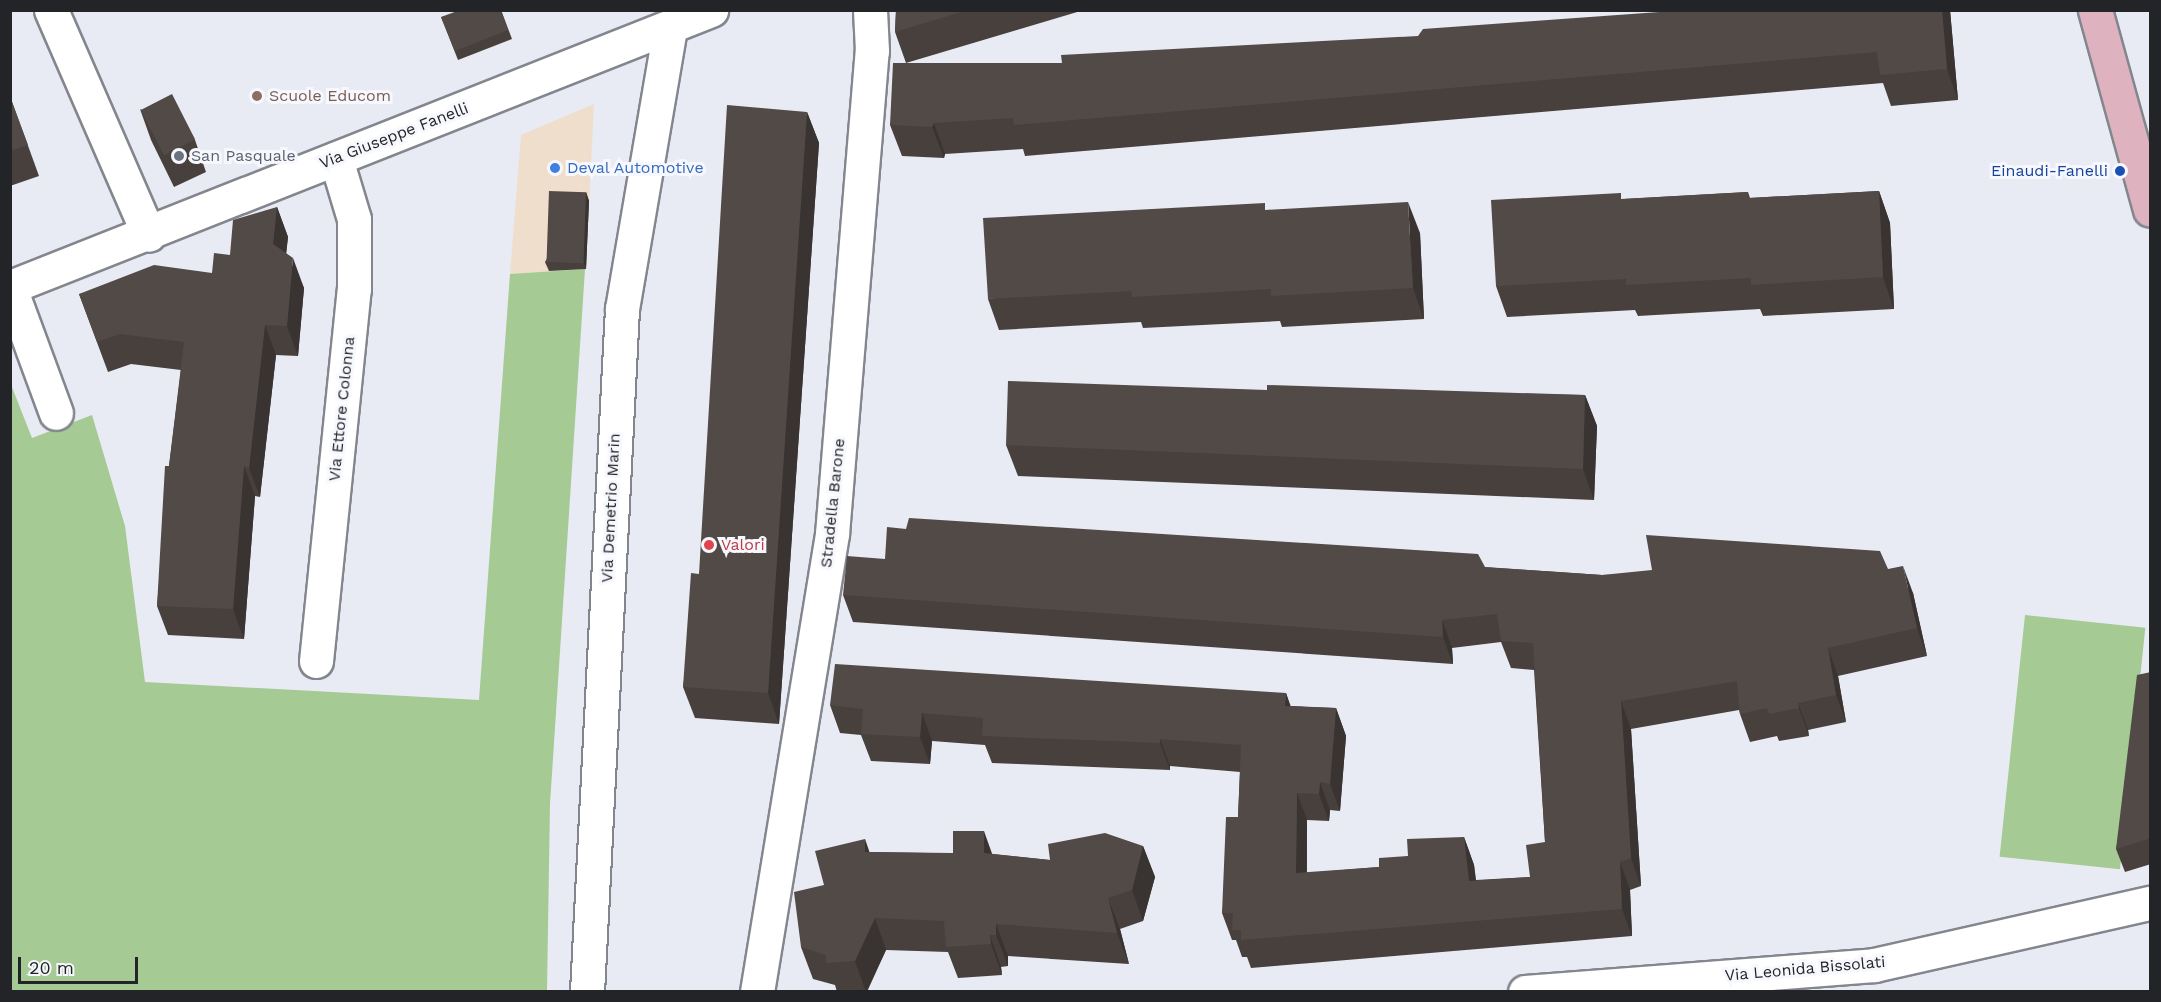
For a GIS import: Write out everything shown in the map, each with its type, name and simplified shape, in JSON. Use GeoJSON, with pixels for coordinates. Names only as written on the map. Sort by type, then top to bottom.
{"type":"FeatureCollection","features":[{"type":"Feature","properties":{"kind":"main road"},"geometry":{"type":"LineString","coordinates":[[2096,10],[2151,210]]}},
{"type":"Feature","properties":{"kind":"street"},"geometry":{"type":"LineString","coordinates":[[51,10],[149,235]]}},
{"type":"Feature","properties":{"kind":"street","name":"Via Giuseppe Fanelli"},"geometry":{"type":"LineString","coordinates":[[10,288],[670,29],[711,10]]}},
{"type":"Feature","properties":{"kind":"street","name":"Stradella Barone"},"geometry":{"type":"LineString","coordinates":[[757,992],[832,534],[872,51],[870,10]]}},
{"type":"Feature","properties":{"kind":"street","name":"Via Demetrio Marin"},"geometry":{"type":"LineString","coordinates":[[587,992],[621,309],[670,29]]}},
{"type":"Feature","properties":{"kind":"street","name":"Via Ettore Colonna"},"geometry":{"type":"LineString","coordinates":[[316,661],[354,289],[354,219],[336,159]]}},
{"type":"Feature","properties":{"kind":"street"},"geometry":{"type":"LineString","coordinates":[[10,288],[56,413]]}},
{"type":"Feature","properties":{"kind":"street","name":"Via Leonida Bissolati"},"geometry":{"type":"LineString","coordinates":[[1525,992],[1874,965],[2151,903]]}},
{"type":"Feature","properties":{"kind":"shaded area","name":"Deval Automotive"},"geometry":{"type":"Polygon","coordinates":[[[594,104],[586,269],[510,274],[521,135],[594,104]]]}},
{"type":"Feature","properties":{"kind":"green space"},"geometry":{"type":"Polygon","coordinates":[[[585,269],[550,804],[547,991],[11,991],[10,382],[32,438],[92,415],[125,526],[145,682],[479,700],[510,274],[585,269]]]}},
{"type":"Feature","properties":{"kind":"green space"},"geometry":{"type":"Polygon","coordinates":[[[2025,615],[2145,628],[2120,869],[2000,857],[2025,615]]]}},
{"type":"Feature","properties":{"kind":"building"},"geometry":{"type":"Polygon","coordinates":[[[460,10],[501,10],[508,30],[455,51],[441,17],[460,10]]]}},
{"type":"Feature","properties":{"kind":"building"},"geometry":{"type":"Polygon","coordinates":[[[896,10],[968,10],[895,32],[896,10]]]}},
{"type":"Feature","properties":{"kind":"building"},"geometry":{"type":"Polygon","coordinates":[[[1687,10],[1942,10],[1947,69],[1880,75],[1877,52],[1014,125],[1013,118],[934,123],[932,127],[890,125],[893,63],[1062,63],[1061,55],[1418,36],[1423,29],[1687,10]]]}},
{"type":"Feature","properties":{"kind":"building"},"geometry":{"type":"Polygon","coordinates":[[[172,94],[195,139],[164,155],[141,110],[172,94]]]}},
{"type":"Feature","properties":{"kind":"building"},"geometry":{"type":"Polygon","coordinates":[[[10,97],[28,145],[10,151],[10,97]]]}},
{"type":"Feature","properties":{"kind":"building"},"geometry":{"type":"Polygon","coordinates":[[[727,105],[807,112],[768,693],[683,687],[691,573],[699,574],[727,105]]]}},
{"type":"Feature","properties":{"kind":"building"},"geometry":{"type":"Polygon","coordinates":[[[549,191],[586,192],[583,263],[547,262],[549,191]]]}},
{"type":"Feature","properties":{"kind":"building"},"geometry":{"type":"Polygon","coordinates":[[[1879,191],[1883,277],[1751,285],[1751,278],[1626,285],[1626,279],[1496,286],[1491,200],[1621,193],[1621,199],[1748,192],[1748,198],[1879,191]]]}},
{"type":"Feature","properties":{"kind":"building"},"geometry":{"type":"Polygon","coordinates":[[[1408,202],[1413,288],[1271,296],[1271,289],[1132,297],[1131,291],[988,299],[983,218],[1265,203],[1265,210],[1408,202]]]}},
{"type":"Feature","properties":{"kind":"building"},"geometry":{"type":"Polygon","coordinates":[[[277,207],[273,244],[293,258],[287,326],[265,325],[249,468],[244,466],[233,609],[157,606],[165,466],[169,466],[184,342],[120,334],[97,342],[79,294],[154,265],[212,273],[214,253],[230,255],[233,220],[277,207]]]}},
{"type":"Feature","properties":{"kind":"building"},"geometry":{"type":"Polygon","coordinates":[[[1008,381],[1267,390],[1267,385],[1585,395],[1583,469],[1006,445],[1008,381]]]}},
{"type":"Feature","properties":{"kind":"building"},"geometry":{"type":"Polygon","coordinates":[[[909,518],[1478,554],[1485,567],[1602,575],[1652,570],[1646,535],[1880,551],[1888,569],[1903,566],[1917,628],[1828,648],[1836,695],[1798,703],[1799,708],[1769,714],[1767,708],[1740,714],[1737,681],[1621,701],[1631,858],[1620,862],[1622,909],[1241,940],[1241,930],[1232,930],[1233,913],[1222,913],[1226,817],[1238,817],[1241,745],[1160,739],[1160,743],[982,736],[983,718],[922,713],[920,737],[861,734],[863,709],[830,705],[835,664],[1286,693],[1285,706],[1336,708],[1330,784],[1320,782],[1319,794],[1297,793],[1296,873],[1379,867],[1379,858],[1408,856],[1407,839],[1464,837],[1469,881],[1530,877],[1526,845],[1545,842],[1533,643],[1501,641],[1497,614],[1442,620],[1443,637],[843,595],[847,556],[885,559],[887,527],[906,529],[909,518]]]}},
{"type":"Feature","properties":{"kind":"building"},"geometry":{"type":"Polygon","coordinates":[[[2151,672],[2151,838],[2116,849],[2137,675],[2151,672]]]}},
{"type":"Feature","properties":{"kind":"building"},"geometry":{"type":"Polygon","coordinates":[[[953,831],[984,831],[984,853],[1050,860],[1048,844],[1105,833],[1143,846],[1132,890],[1108,898],[1117,933],[996,924],[996,935],[990,935],[991,944],[946,947],[944,921],[875,918],[855,961],[826,963],[826,955],[801,947],[794,892],[824,885],[815,851],[865,839],[865,852],[953,853],[953,831]]]}},
{"type":"Feature","properties":{"kind":"place","name":"Scuole Educom"},"geometry":{"type":"Point","coordinates":[257,96]}},
{"type":"Feature","properties":{"kind":"place","name":"San Pasquale"},"geometry":{"type":"Point","coordinates":[179,156]}},
{"type":"Feature","properties":{"kind":"place","name":"Deval Automotive"},"geometry":{"type":"Point","coordinates":[555,168]}},
{"type":"Feature","properties":{"kind":"place","name":"Einaudi-Fanelli"},"geometry":{"type":"Point","coordinates":[2120,171]}},
{"type":"Feature","properties":{"kind":"place","name":"Valori"},"geometry":{"type":"Point","coordinates":[709,545]}}]}
